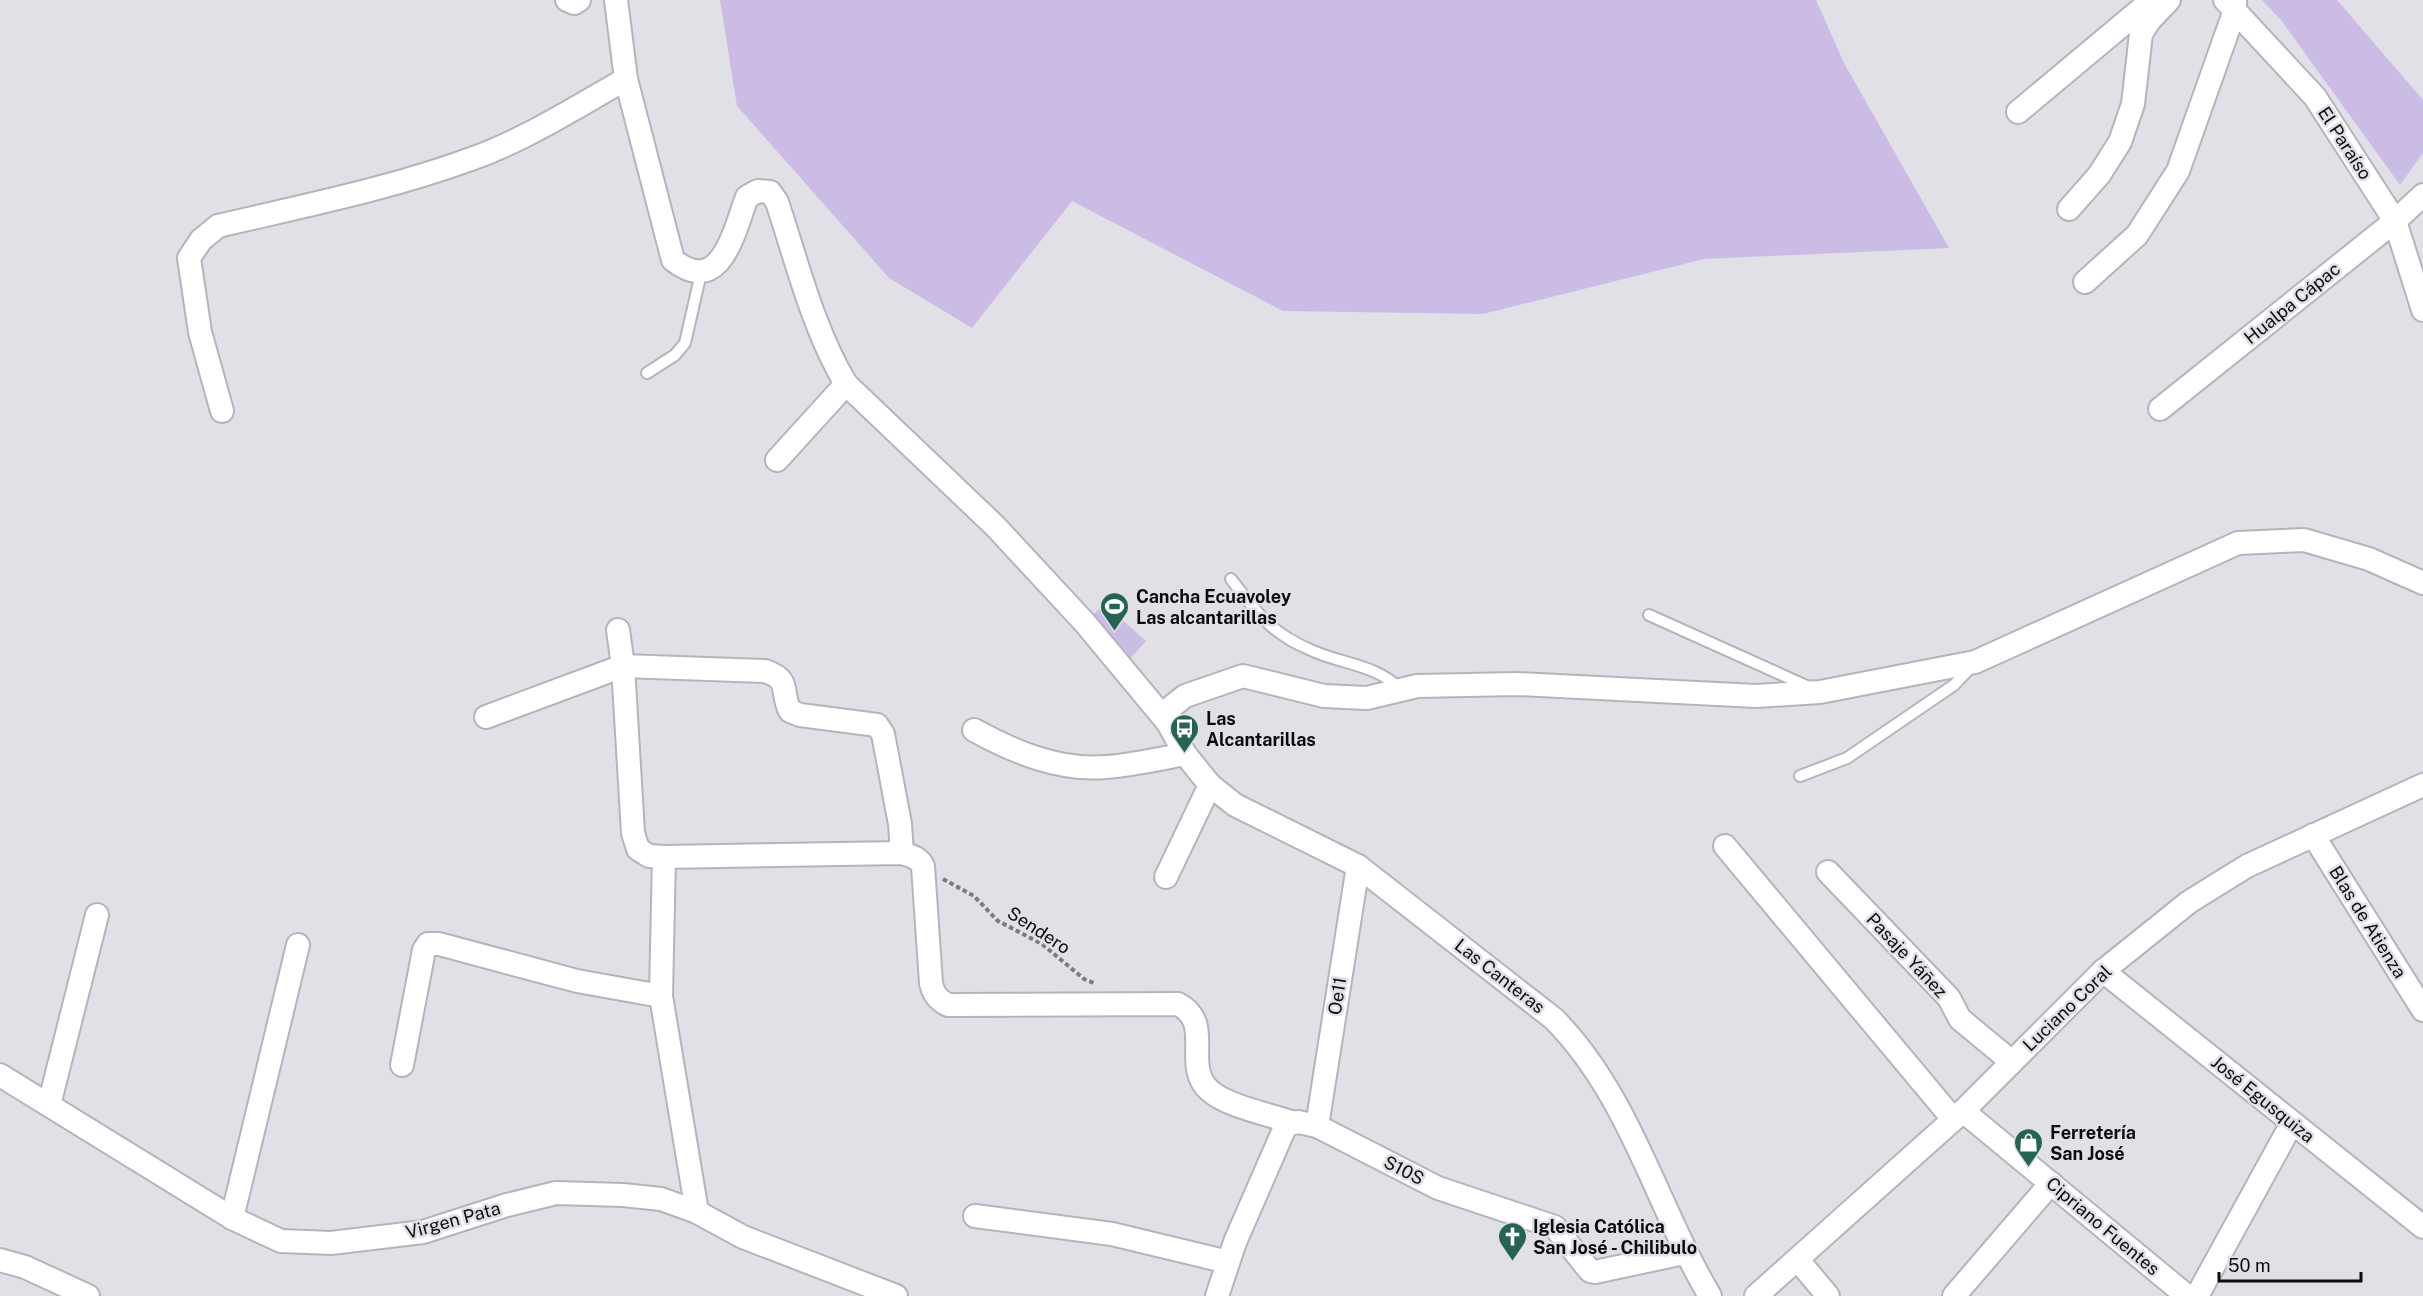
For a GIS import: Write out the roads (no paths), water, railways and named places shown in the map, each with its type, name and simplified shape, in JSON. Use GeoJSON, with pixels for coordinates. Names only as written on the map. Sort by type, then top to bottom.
{"type":"FeatureCollection","features":[{"type":"Feature","properties":{"kind":"street"},"geometry":{"type":"LineString","coordinates":[[567,0],[574,3],[579,0]]}},
{"type":"Feature","properties":{"kind":"street"},"geometry":{"type":"LineString","coordinates":[[616,0],[626,79],[673,260],[685,269],[701,273]]}},
{"type":"Feature","properties":{"kind":"street"},"geometry":{"type":"LineString","coordinates":[[2018,112],[2152,0]]}},
{"type":"Feature","properties":{"kind":"street"},"geometry":{"type":"LineString","coordinates":[[2070,209],[2099,175],[2120,142],[2133,104],[2141,34],[2149,21],[2169,0]]}},
{"type":"Feature","properties":{"kind":"street"},"geometry":{"type":"LineString","coordinates":[[2085,282],[2137,235],[2178,171],[2232,3]]}},
{"type":"Feature","properties":{"kind":"street","name":"El Paraíso"},"geometry":{"type":"LineString","coordinates":[[2232,3],[2315,97],[2395,221],[2423,310]]}},
{"type":"Feature","properties":{"kind":"street"},"geometry":{"type":"LineString","coordinates":[[222,411],[200,332],[189,258],[201,240],[218,226],[395,184],[473,159],[531,131],[626,79]]}},
{"type":"Feature","properties":{"kind":"street","name":"Las Canteras"},"geometry":{"type":"LineString","coordinates":[[701,273],[718,265],[730,244],[747,197],[758,191],[770,192],[777,202],[806,291],[837,369],[846,384],[995,526],[1085,623],[1168,723],[1185,754],[1210,785],[1235,805],[1358,866],[1554,1019],[1576,1041],[1616,1101],[1684,1253],[1710,1296]]}},
{"type":"Feature","properties":{"kind":"street","name":"Hualpa Cápac"},"geometry":{"type":"LineString","coordinates":[[2160,409],[2395,221],[2423,195]]}},
{"type":"Feature","properties":{"kind":"street"},"geometry":{"type":"LineString","coordinates":[[777,460],[846,384]]}},
{"type":"Feature","properties":{"kind":"street"},"geometry":{"type":"LineString","coordinates":[[1168,723],[1170,708],[1185,696],[1243,676],[1324,696],[1367,698],[1417,686],[1517,684],[1756,696],[1820,692],[1975,662],[2238,543],[2304,540],[2370,559],[2423,583]]}},
{"type":"Feature","properties":{"kind":"street"},"geometry":{"type":"LineString","coordinates":[[486,717],[623,666],[765,671],[778,675],[784,685],[790,711],[800,715],[878,725],[883,734],[898,813],[902,853],[664,857],[649,856],[638,849],[633,833],[623,666],[618,630]]}},
{"type":"Feature","properties":{"kind":"street"},"geometry":{"type":"LineString","coordinates":[[974,730],[1027,755],[1075,766],[1107,767],[1185,754]]}},
{"type":"Feature","properties":{"kind":"street"},"geometry":{"type":"LineString","coordinates":[[1166,877],[1210,785]]}},
{"type":"Feature","properties":{"kind":"street","name":"Luciano Coral"},"geometry":{"type":"LineString","coordinates":[[1756,1296],[1958,1115],[2103,971],[2189,902],[2247,866],[2423,785]]}},
{"type":"Feature","properties":{"kind":"street","name":"Blas de Atienza"},"geometry":{"type":"LineString","coordinates":[[2313,835],[2423,1010]]}},
{"type":"Feature","properties":{"kind":"street","name":"Cipriano Fuentes"},"geometry":{"type":"LineString","coordinates":[[1725,846],[1958,1115],[2051,1183],[2187,1296]]}},
{"type":"Feature","properties":{"kind":"street","name":"S10S"},"geometry":{"type":"LineString","coordinates":[[902,853],[917,858],[923,866],[931,983],[936,996],[948,1005],[1178,1004],[1185,1008],[1196,1021],[1196,1064],[1208,1089],[1222,1098],[1291,1122],[1317,1126],[1438,1188],[1555,1227],[1590,1271],[1595,1272],[1684,1253]]}},
{"type":"Feature","properties":{"kind":"street"},"geometry":{"type":"LineString","coordinates":[[664,857],[661,996],[697,1212]]}},
{"type":"Feature","properties":{"kind":"street","name":"Oe11"},"geometry":{"type":"LineString","coordinates":[[1317,1126],[1358,866]]}},
{"type":"Feature","properties":{"kind":"street","name":"Pasaje Yáñez"},"geometry":{"type":"LineString","coordinates":[[1828,872],[1949,998],[1960,1019],[2012,1062]]}},
{"type":"Feature","properties":{"kind":"street"},"geometry":{"type":"LineString","coordinates":[[49,1105],[97,915]]}},
{"type":"Feature","properties":{"kind":"street"},"geometry":{"type":"LineString","coordinates":[[402,1065],[424,950],[428,944],[439,944],[577,981],[661,996]]}},
{"type":"Feature","properties":{"kind":"street"},"geometry":{"type":"LineString","coordinates":[[232,1218],[298,945]]}},
{"type":"Feature","properties":{"kind":"street","name":"José Egusquiza"},"geometry":{"type":"LineString","coordinates":[[2103,971],[2423,1227]]}},
{"type":"Feature","properties":{"kind":"street","name":"Virgen Pata"},"geometry":{"type":"LineString","coordinates":[[0,1075],[232,1218],[281,1241],[331,1243],[423,1232],[507,1205],[556,1193],[622,1195],[661,1199],[697,1212],[743,1237],[896,1296]]}},
{"type":"Feature","properties":{"kind":"street"},"geometry":{"type":"LineString","coordinates":[[1217,1296],[1228,1262],[1286,1125],[1291,1122]]}},
{"type":"Feature","properties":{"kind":"street"},"geometry":{"type":"LineString","coordinates":[[2197,1296],[2292,1123]]}},
{"type":"Feature","properties":{"kind":"street"},"geometry":{"type":"LineString","coordinates":[[1954,1296],[2051,1183]]}},
{"type":"Feature","properties":{"kind":"street"},"geometry":{"type":"LineString","coordinates":[[975,1216],[1112,1234],[1228,1262]]}},
{"type":"Feature","properties":{"kind":"street"},"geometry":{"type":"LineString","coordinates":[[0,1260],[26,1267],[88,1296]]}},
{"type":"Feature","properties":{"kind":"street"},"geometry":{"type":"LineString","coordinates":[[1798,1260],[1828,1296]]}},
{"type":"Feature","properties":{"kind":"lane"},"geometry":{"type":"LineString","coordinates":[[647,373],[675,355],[685,343],[701,273]]}},
{"type":"Feature","properties":{"kind":"lane"},"geometry":{"type":"LineString","coordinates":[[1231,579],[1265,623],[1281,634],[1315,652],[1345,660],[1390,679],[1401,690]]}},
{"type":"Feature","properties":{"kind":"lane"},"geometry":{"type":"LineString","coordinates":[[1649,615],[1820,692]]}},
{"type":"Feature","properties":{"kind":"lane"},"geometry":{"type":"LineString","coordinates":[[1800,776],[1847,758],[1890,730],[1954,685],[1975,662]]}},
{"type":"Feature","properties":{"kind":"place","name":"Cancha Ecuavoley Las alcantarillas"},"geometry":{"type":"Point","coordinates":[1115,632]}},
{"type":"Feature","properties":{"kind":"place","name":"Las Alcantarillas"},"geometry":{"type":"Point","coordinates":[1185,754]}},
{"type":"Feature","properties":{"kind":"place","name":"Ferretería San José"},"geometry":{"type":"Point","coordinates":[2029,1168]}},
{"type":"Feature","properties":{"kind":"place","name":"Iglesia Católica San José - Chilibulo"},"geometry":{"type":"Point","coordinates":[1512,1262]}}]}
